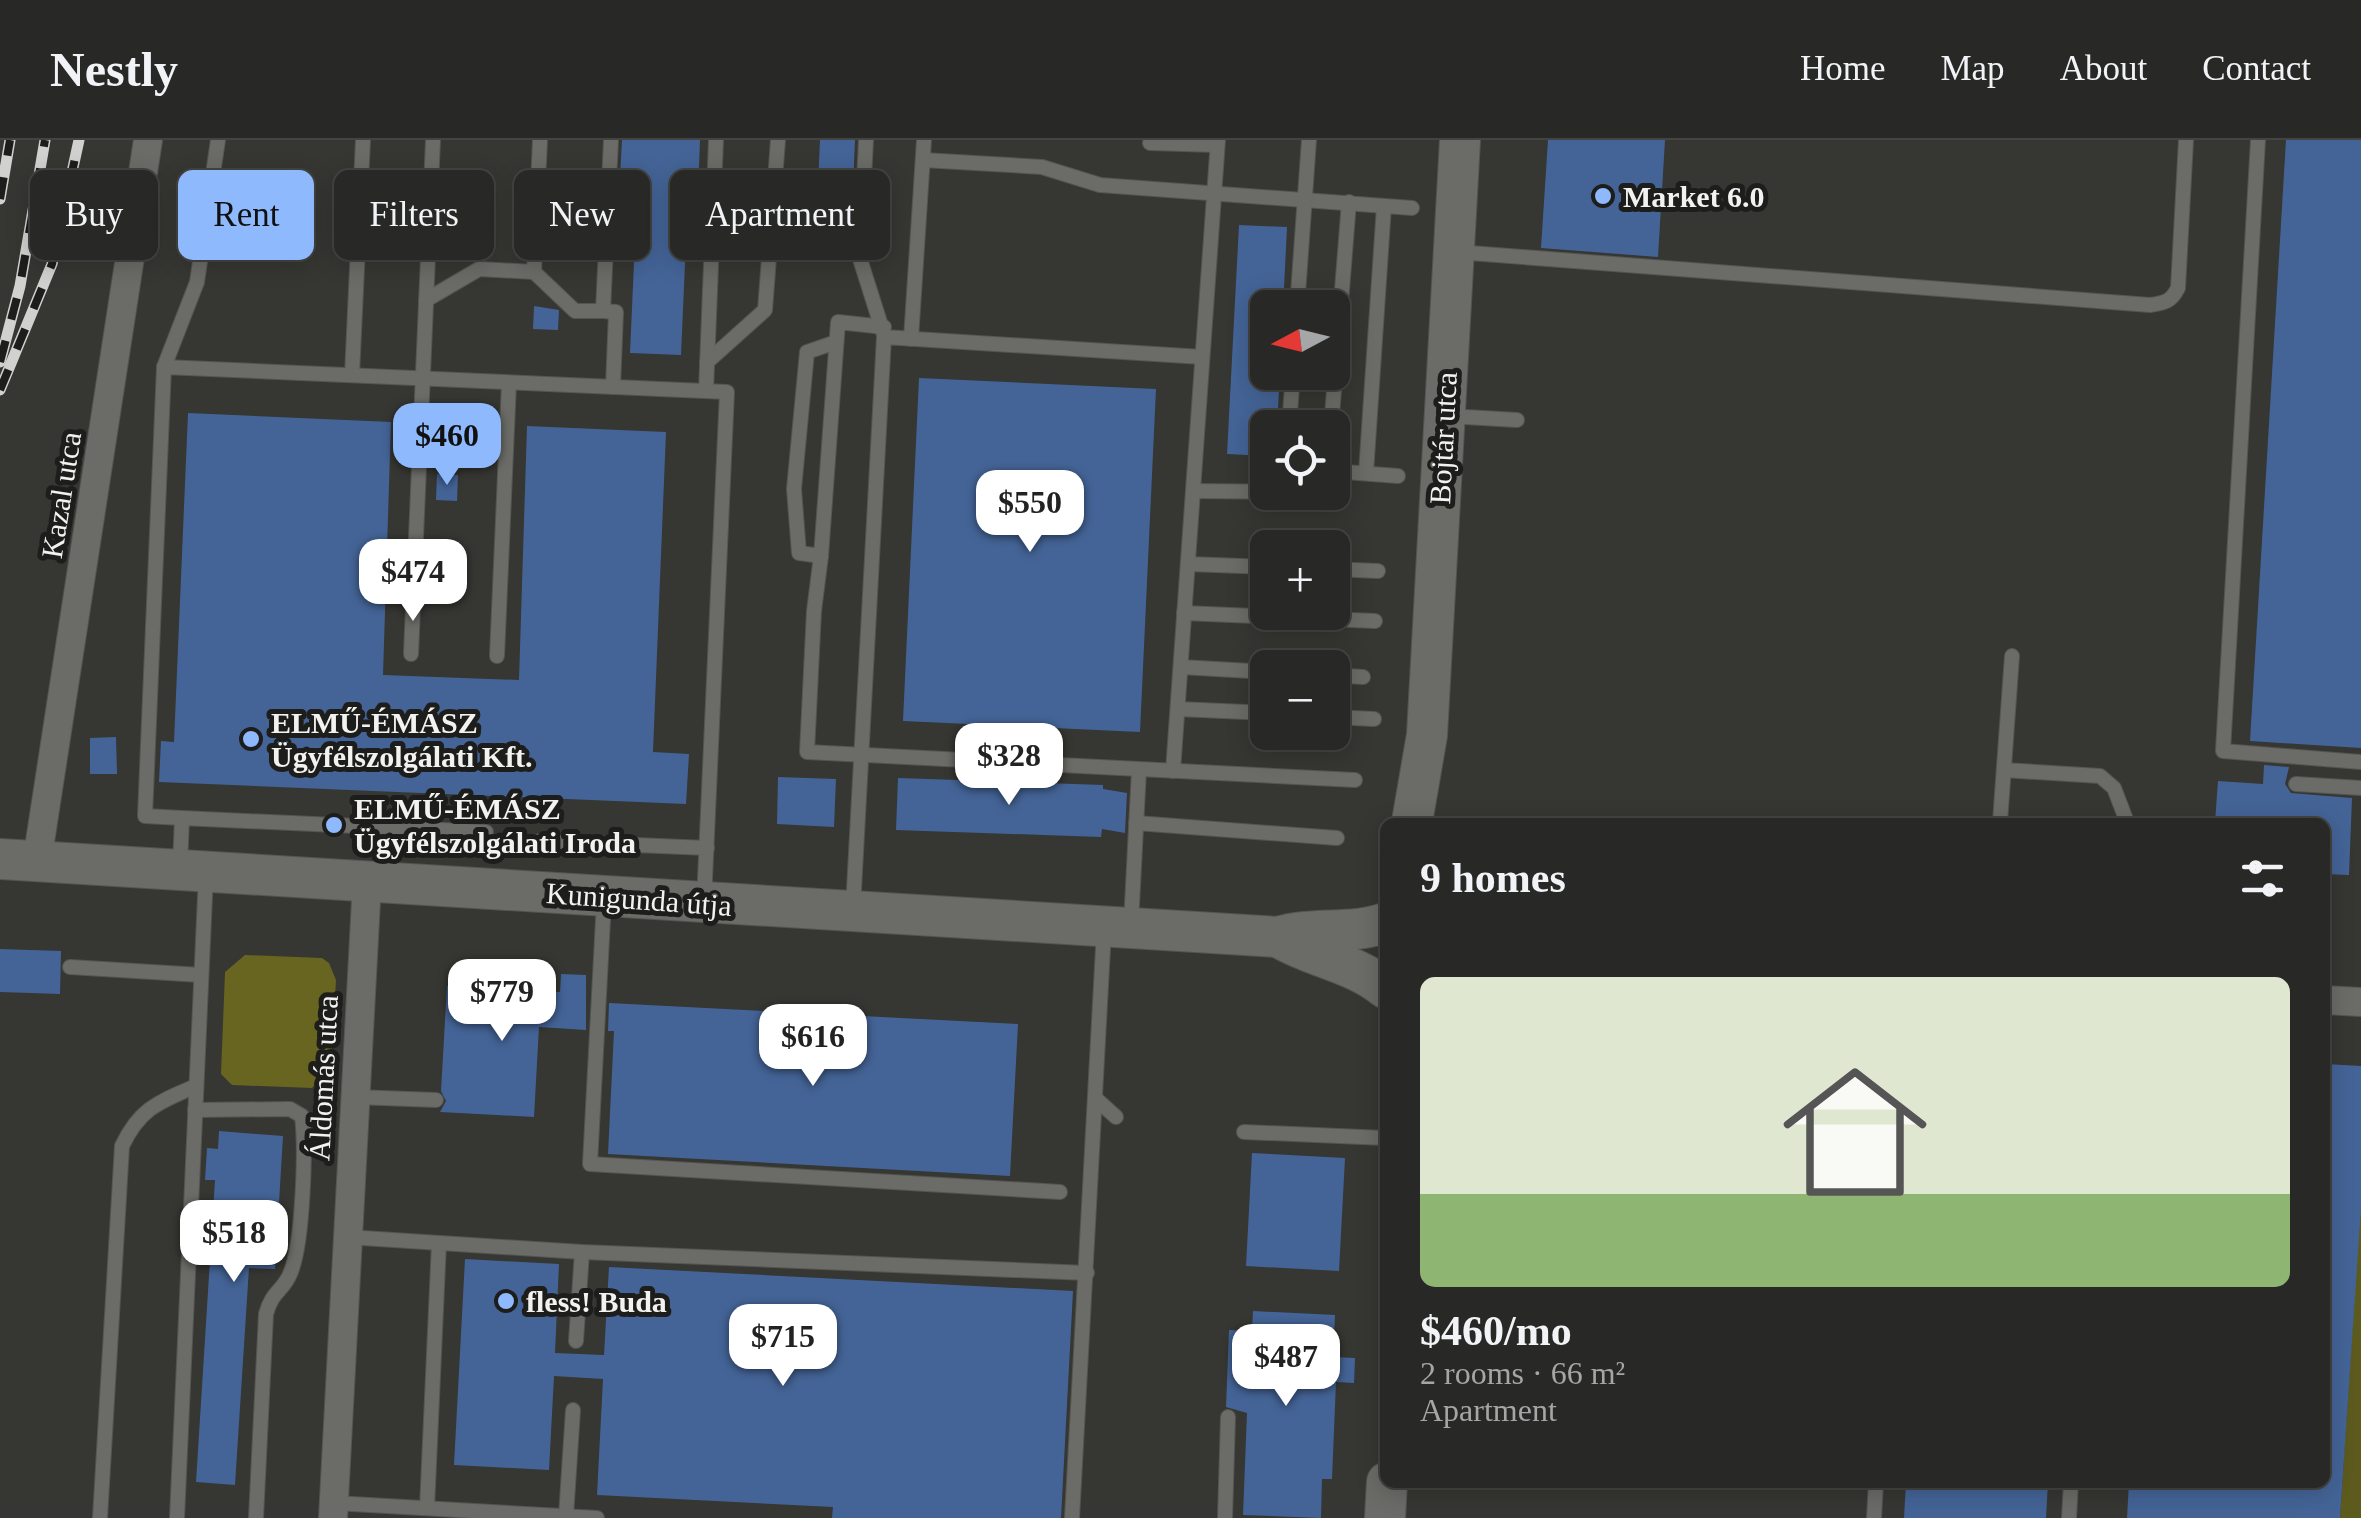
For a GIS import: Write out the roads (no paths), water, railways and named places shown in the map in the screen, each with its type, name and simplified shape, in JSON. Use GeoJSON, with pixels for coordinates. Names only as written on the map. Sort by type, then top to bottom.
{"type":"FeatureCollection","features":[{"type":"Feature","properties":{"kind":"street","name":"Kazal utca"},"geometry":{"type":"LineString","coordinates":[[19,860],[148,140]]}},
{"type":"Feature","properties":{"kind":"street","name":"Bojtár utca"},"geometry":{"type":"LineString","coordinates":[[1413,818],[1427,735],[1460,140]]}},
{"type":"Feature","properties":{"kind":"street","name":"Bojtár utca"},"geometry":{"type":"LineString","coordinates":[[1427,735],[1432,758],[1432,818]]}},
{"type":"Feature","properties":{"kind":"street","name":"Kunigunda útja"},"geometry":{"type":"LineString","coordinates":[[19,860],[1278,937],[1302,930],[1380,926]]}},
{"type":"Feature","properties":{"kind":"street","name":"Áldomás utca"},"geometry":{"type":"LineString","coordinates":[[334,1510],[367,882]]}},
{"type":"Feature","properties":{"kind":"street"},"geometry":{"type":"LineString","coordinates":[[1380,934],[1372,958],[1380,981]]}},
{"type":"Feature","properties":{"kind":"street","name":"Kunigunda útja"},"geometry":{"type":"LineString","coordinates":[[1278,937],[1292,946],[1352,966],[1380,986]]}},
{"type":"Feature","properties":{"kind":"street"},"geometry":{"type":"LineString","coordinates":[[2330,1000],[2361,1002]]}},
{"type":"Feature","properties":{"kind":"street"},"geometry":{"type":"LineString","coordinates":[[1385,1518],[1388,1488]]}},
{"type":"Feature","properties":{"kind":"lane"},"geometry":{"type":"LineString","coordinates":[[218,140],[197,282],[164,367],[144,816],[486,832]]}},
{"type":"Feature","properties":{"kind":"lane"},"geometry":{"type":"LineString","coordinates":[[352,376],[363,140]]}},
{"type":"Feature","properties":{"kind":"lane"},"geometry":{"type":"LineString","coordinates":[[410,654],[433,140]]}},
{"type":"Feature","properties":{"kind":"lane"},"geometry":{"type":"LineString","coordinates":[[534,272],[540,140]]}},
{"type":"Feature","properties":{"kind":"lane"},"geometry":{"type":"LineString","coordinates":[[603,312],[610,140]]}},
{"type":"Feature","properties":{"kind":"lane"},"geometry":{"type":"LineString","coordinates":[[706,391],[716,140]]}},
{"type":"Feature","properties":{"kind":"lane"},"geometry":{"type":"LineString","coordinates":[[707,362],[766,310],[778,140]]}},
{"type":"Feature","properties":{"kind":"lane"},"geometry":{"type":"LineString","coordinates":[[853,912],[884,332],[860,259],[866,140]]}},
{"type":"Feature","properties":{"kind":"lane"},"geometry":{"type":"LineString","coordinates":[[911,339],[924,140]]}},
{"type":"Feature","properties":{"kind":"lane"},"geometry":{"type":"LineString","coordinates":[[1151,140],[1150,143],[1218,143],[1174,772]]}},
{"type":"Feature","properties":{"kind":"lane"},"geometry":{"type":"LineString","coordinates":[[1299,290],[1308,140]]}},
{"type":"Feature","properties":{"kind":"lane"},"geometry":{"type":"LineString","coordinates":[[1454,252],[2164,303],[2173,298],[2178,288],[2186,140]]}},
{"type":"Feature","properties":{"kind":"lane"},"geometry":{"type":"LineString","coordinates":[[2258,140],[2223,751],[2361,762]]}},
{"type":"Feature","properties":{"kind":"lane"},"geometry":{"type":"LineString","coordinates":[[923,160],[1042,167],[1100,185],[1412,208]]}},
{"type":"Feature","properties":{"kind":"lane"},"geometry":{"type":"LineString","coordinates":[[1332,410],[1348,202]]}},
{"type":"Feature","properties":{"kind":"lane"},"geometry":{"type":"LineString","coordinates":[[1366,473],[1384,206]]}},
{"type":"Feature","properties":{"kind":"lane"},"geometry":{"type":"LineString","coordinates":[[426,300],[479,269],[534,272],[575,311],[616,312],[613,387]]}},
{"type":"Feature","properties":{"kind":"lane"},"geometry":{"type":"LineString","coordinates":[[1202,356],[911,339],[838,322],[814,611],[807,752],[1355,780]]}},
{"type":"Feature","properties":{"kind":"lane"},"geometry":{"type":"LineString","coordinates":[[821,556],[800,553],[794,489],[807,352],[836,342]]}},
{"type":"Feature","properties":{"kind":"lane"},"geometry":{"type":"LineString","coordinates":[[164,367],[727,392],[704,902]]}},
{"type":"Feature","properties":{"kind":"lane"},"geometry":{"type":"LineString","coordinates":[[497,656],[509,382]]}},
{"type":"Feature","properties":{"kind":"lane"},"geometry":{"type":"LineString","coordinates":[[1444,416],[1517,420]]}},
{"type":"Feature","properties":{"kind":"lane"},"geometry":{"type":"LineString","coordinates":[[1350,473],[1398,476]]}},
{"type":"Feature","properties":{"kind":"lane"},"geometry":{"type":"LineString","coordinates":[[1193,490],[1250,491]]}},
{"type":"Feature","properties":{"kind":"lane"},"geometry":{"type":"LineString","coordinates":[[1188,564],[1250,566]]}},
{"type":"Feature","properties":{"kind":"lane"},"geometry":{"type":"LineString","coordinates":[[1350,570],[1378,571]]}},
{"type":"Feature","properties":{"kind":"lane"},"geometry":{"type":"LineString","coordinates":[[1184,613],[1376,621]]}},
{"type":"Feature","properties":{"kind":"lane"},"geometry":{"type":"LineString","coordinates":[[2000,818],[2012,656]]}},
{"type":"Feature","properties":{"kind":"lane"},"geometry":{"type":"LineString","coordinates":[[1181,667],[1250,671]]}},
{"type":"Feature","properties":{"kind":"lane"},"geometry":{"type":"LineString","coordinates":[[1350,676],[1363,677]]}},
{"type":"Feature","properties":{"kind":"lane"},"geometry":{"type":"LineString","coordinates":[[1178,709],[1250,713]]}},
{"type":"Feature","properties":{"kind":"lane"},"geometry":{"type":"LineString","coordinates":[[1350,717],[1374,718]]}},
{"type":"Feature","properties":{"kind":"lane"},"geometry":{"type":"LineString","coordinates":[[1072,1518],[1095,1098],[1136,823],[1139,770]]}},
{"type":"Feature","properties":{"kind":"lane"},"geometry":{"type":"LineString","coordinates":[[2004,770],[2100,776],[2114,788],[2125,818]]}},
{"type":"Feature","properties":{"kind":"lane"},"geometry":{"type":"LineString","coordinates":[[2296,784],[2361,788]]}},
{"type":"Feature","properties":{"kind":"lane"},"geometry":{"type":"LineString","coordinates":[[177,1518],[201,975],[192,872],[182,818]]}},
{"type":"Feature","properties":{"kind":"lane"},"geometry":{"type":"LineString","coordinates":[[1136,823],[1337,838]]}},
{"type":"Feature","properties":{"kind":"lane"},"geometry":{"type":"LineString","coordinates":[[540,842],[707,848]]}},
{"type":"Feature","properties":{"kind":"lane"},"geometry":{"type":"LineString","coordinates":[[604,896],[590,1164],[1060,1192]]}},
{"type":"Feature","properties":{"kind":"lane"},"geometry":{"type":"LineString","coordinates":[[70,967],[201,975]]}},
{"type":"Feature","properties":{"kind":"lane"},"geometry":{"type":"LineString","coordinates":[[100,1518],[122,1146],[133,1122],[152,1105],[196,1086]]}},
{"type":"Feature","properties":{"kind":"lane"},"geometry":{"type":"LineString","coordinates":[[354,1096],[436,1100]]}},
{"type":"Feature","properties":{"kind":"lane"},"geometry":{"type":"LineString","coordinates":[[1095,1098],[1116,1116]]}},
{"type":"Feature","properties":{"kind":"lane"},"geometry":{"type":"LineString","coordinates":[[195,1110],[290,1109],[302,1116],[297,1250],[289,1278],[270,1298],[266,1314],[256,1518]]}},
{"type":"Feature","properties":{"kind":"lane"},"geometry":{"type":"LineString","coordinates":[[1244,1132],[1380,1138]]}},
{"type":"Feature","properties":{"kind":"lane"},"geometry":{"type":"LineString","coordinates":[[347,1237],[582,1252],[1087,1273]]}},
{"type":"Feature","properties":{"kind":"lane"},"geometry":{"type":"LineString","coordinates":[[427,1508],[438,1243]]}},
{"type":"Feature","properties":{"kind":"lane"},"geometry":{"type":"LineString","coordinates":[[576,1341],[582,1252]]}},
{"type":"Feature","properties":{"kind":"lane"},"geometry":{"type":"LineString","coordinates":[[566,1516],[573,1410]]}},
{"type":"Feature","properties":{"kind":"lane"},"geometry":{"type":"LineString","coordinates":[[1225,1518],[1228,1417]]}},
{"type":"Feature","properties":{"kind":"lane"},"geometry":{"type":"LineString","coordinates":[[1874,1518],[1876,1488]]}},
{"type":"Feature","properties":{"kind":"lane"},"geometry":{"type":"LineString","coordinates":[[2069,1518],[2071,1488]]}},
{"type":"Feature","properties":{"kind":"lane"},"geometry":{"type":"LineString","coordinates":[[334,1510],[427,1508],[596,1518]]}},
{"type":"Feature","properties":{"kind":"railway"},"geometry":{"type":"LineString","coordinates":[[0,199],[10,140]]}},
{"type":"Feature","properties":{"kind":"railway"},"geometry":{"type":"LineString","coordinates":[[0,362],[20,286],[45,140]]}},
{"type":"Feature","properties":{"kind":"railway"},"geometry":{"type":"LineString","coordinates":[[0,390],[52,264],[79,140]]}},
{"type":"Feature","properties":{"kind":"place","name":"Market 6.0"},"geometry":{"type":"Point","coordinates":[1603,196]}},
{"type":"Feature","properties":{"kind":"place","name":"ELMŰ-ÉMÁSZ Ügyfélszolgálati Kft."},"geometry":{"type":"Point","coordinates":[251,739]}},
{"type":"Feature","properties":{"kind":"place","name":"ELMŰ-ÉMÁSZ Ügyfélszolgálati Iroda"},"geometry":{"type":"Point","coordinates":[334,825]}},
{"type":"Feature","properties":{"kind":"place","name":"fless! Buda"},"geometry":{"type":"Point","coordinates":[506,1301]}}]}
